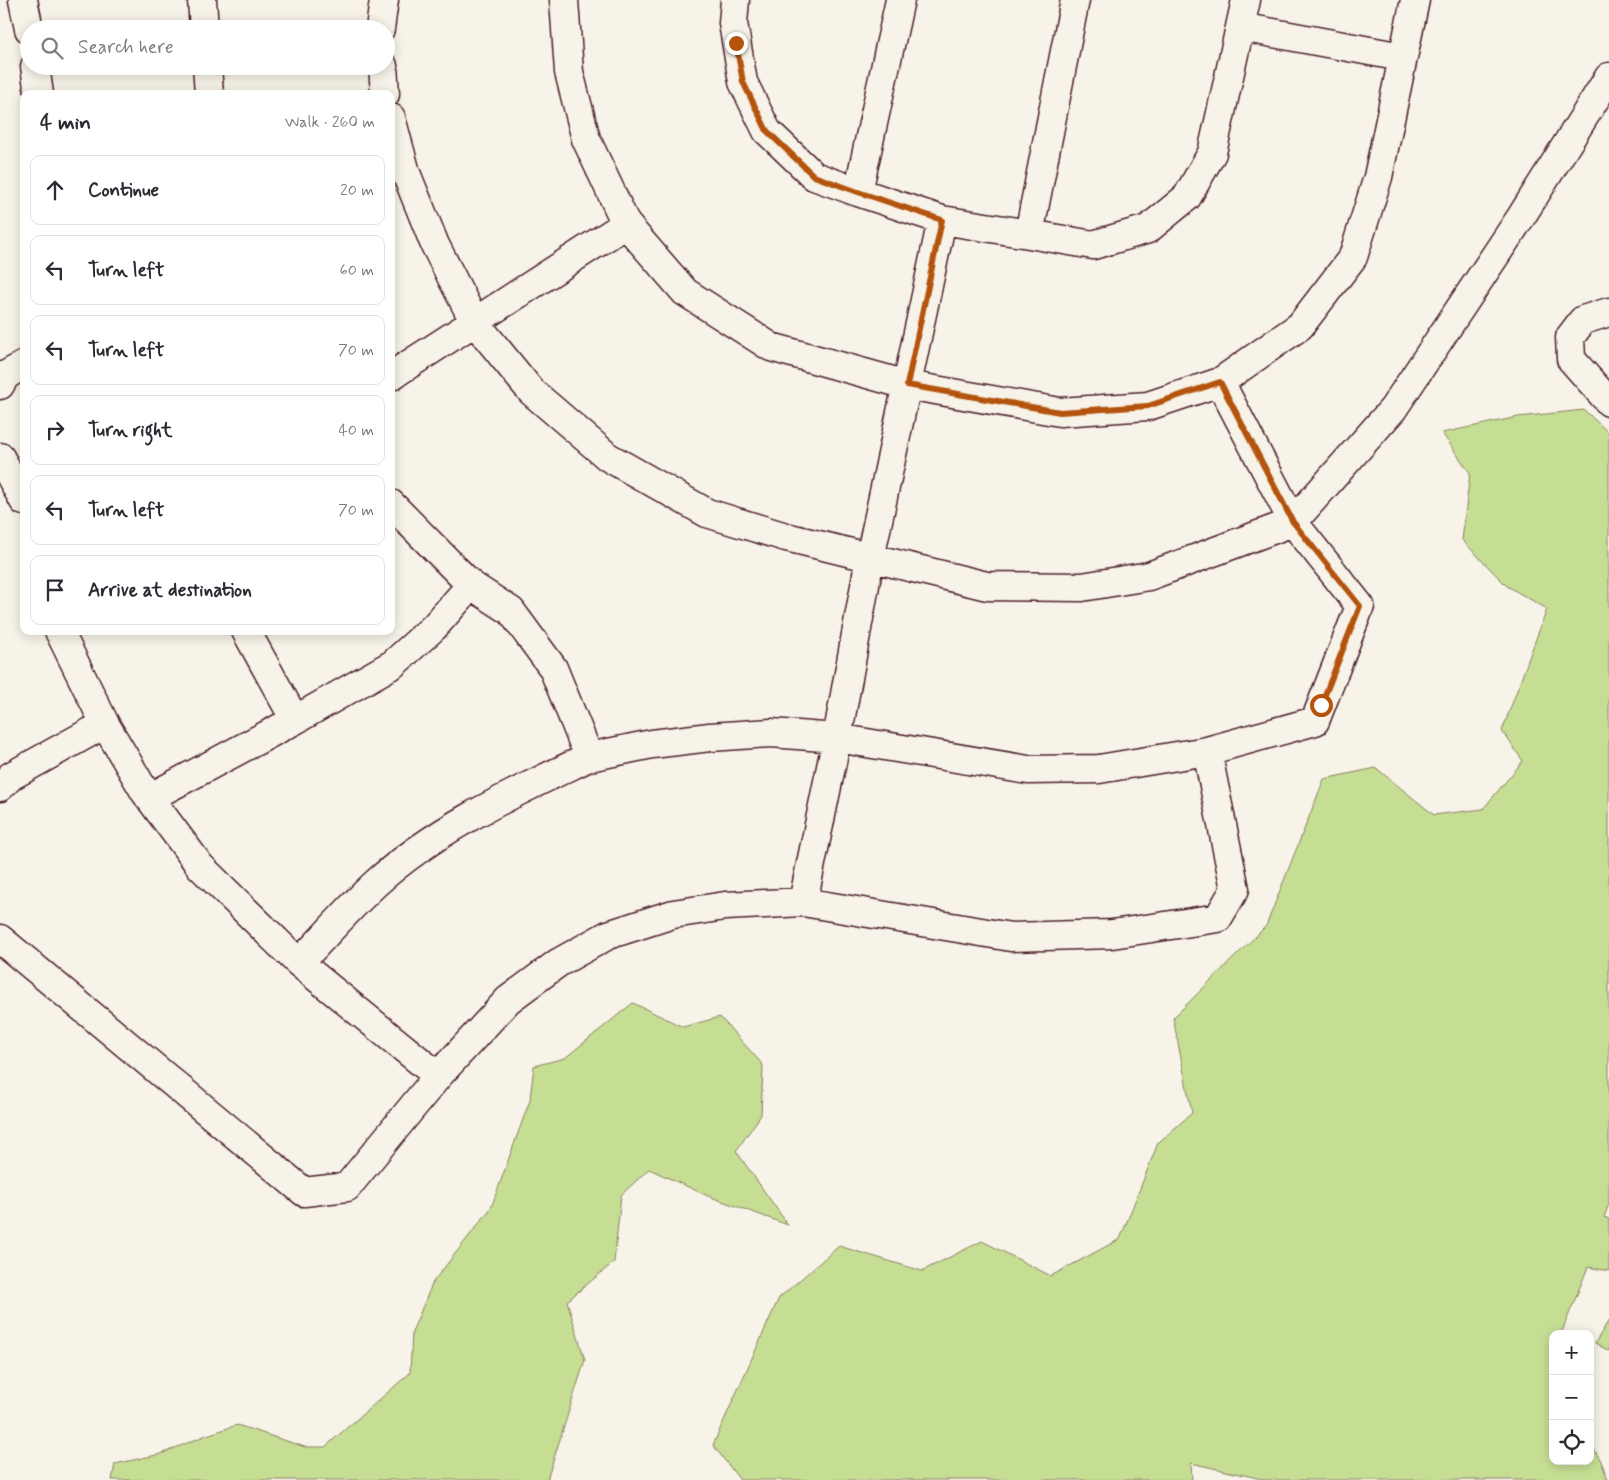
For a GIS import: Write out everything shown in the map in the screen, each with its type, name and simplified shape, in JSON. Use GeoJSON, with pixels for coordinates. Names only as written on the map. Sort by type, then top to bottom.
{"type":"FeatureCollection","features":[{"type":"Feature","properties":{"kind":"street"},"geometry":{"type":"LineString","coordinates":[[23,0],[27,20]]}},
{"type":"Feature","properties":{"kind":"street"},"geometry":{"type":"LineString","coordinates":[[202,0],[203,20]]}},
{"type":"Feature","properties":{"kind":"street"},"geometry":{"type":"LineString","coordinates":[[381,20],[384,0]]}},
{"type":"Feature","properties":{"kind":"street"},"geometry":{"type":"LineString","coordinates":[[564,0],[569,72],[586,138],[626,224],[685,292],[771,347],[907,385],[1060,412],[1148,406],[1220,382],[1300,326],[1352,257],[1378,177],[1415,0]]}},
{"type":"Feature","properties":{"kind":"street"},"geometry":{"type":"LineString","coordinates":[[736,0],[733,23],[743,82],[767,131],[814,176],[942,220],[1093,245],[1148,229],[1188,197],[1212,153],[1246,0]]}},
{"type":"Feature","properties":{"kind":"street"},"geometry":{"type":"LineString","coordinates":[[858,192],[900,0]]}},
{"type":"Feature","properties":{"kind":"street"},"geometry":{"type":"LineString","coordinates":[[1029,234],[1075,0]]}},
{"type":"Feature","properties":{"kind":"street"},"geometry":{"type":"LineString","coordinates":[[1241,27],[1402,57]]}},
{"type":"Feature","properties":{"kind":"street"},"geometry":{"type":"LineString","coordinates":[[36,75],[38,90]]}},
{"type":"Feature","properties":{"kind":"street"},"geometry":{"type":"LineString","coordinates":[[208,75],[209,90]]}},
{"type":"Feature","properties":{"kind":"street"},"geometry":{"type":"LineString","coordinates":[[384,75],[386,90]]}},
{"type":"Feature","properties":{"kind":"street"},"geometry":{"type":"LineString","coordinates":[[395,133],[406,174],[435,245],[474,321],[532,391],[608,457],[707,513],[786,536],[986,586],[1082,588],[1149,576],[1293,522],[1393,409],[1521,217],[1609,77]]}},
{"type":"Feature","properties":{"kind":"street"},"geometry":{"type":"LineString","coordinates":[[804,902],[837,738],[870,558],[942,220]]}},
{"type":"Feature","properties":{"kind":"street"},"geometry":{"type":"LineString","coordinates":[[395,373],[626,224]]}},
{"type":"Feature","properties":{"kind":"street"},"geometry":{"type":"LineString","coordinates":[[1609,312],[1583,320],[1570,338],[1571,359],[1609,402]]}},
{"type":"Feature","properties":{"kind":"street"},"geometry":{"type":"LineString","coordinates":[[0,385],[6,375],[20,367]]}},
{"type":"Feature","properties":{"kind":"street"},"geometry":{"type":"LineString","coordinates":[[299,963],[376,883],[427,843],[483,808],[588,757],[652,744],[710,737],[771,733],[837,738],[1028,770],[1098,770],[1207,751],[1315,721],[1360,606],[1293,522],[1220,382]]}},
{"type":"Feature","properties":{"kind":"street"},"geometry":{"type":"LineString","coordinates":[[0,457],[20,494]]}},
{"type":"Feature","properties":{"kind":"street"},"geometry":{"type":"LineString","coordinates":[[395,508],[471,585],[511,611],[553,668],[588,757]]}},
{"type":"Feature","properties":{"kind":"street"},"geometry":{"type":"LineString","coordinates":[[149,798],[296,720],[393,664],[434,627],[471,585]]}},
{"type":"Feature","properties":{"kind":"street"},"geometry":{"type":"LineString","coordinates":[[61,635],[105,724],[149,798],[200,866],[299,963],[438,1076]]}},
{"type":"Feature","properties":{"kind":"street"},"geometry":{"type":"LineString","coordinates":[[248,635],[296,720]]}},
{"type":"Feature","properties":{"kind":"street"},"geometry":{"type":"LineString","coordinates":[[0,787],[11,776],[105,724]]}},
{"type":"Feature","properties":{"kind":"street"},"geometry":{"type":"LineString","coordinates":[[0,939],[304,1192],[347,1187],[438,1076],[508,1000],[558,963],[608,935],[672,914],[725,906],[804,902],[1011,937],[1112,934],[1218,918],[1235,889],[1207,751]]}},
{"type":"Feature","properties":{"kind":"green space"},"geometry":{"type":"Polygon","coordinates":[[[1584,410],[1609,433],[1609,1204],[1604,1217],[1609,1219],[1609,1271],[1588,1267],[1563,1330],[1549,1330],[1549,1465],[1594,1465],[1594,1449],[1608,1480],[1266,1480],[1191,1463],[1192,1480],[740,1480],[713,1445],[779,1298],[839,1246],[922,1271],[982,1241],[1051,1276],[1120,1239],[1158,1143],[1192,1113],[1173,1018],[1266,926],[1324,779],[1376,768],[1434,815],[1483,809],[1523,761],[1502,731],[1547,609],[1507,586],[1462,540],[1470,473],[1442,433],[1518,417],[1584,410]]]}},
{"type":"Feature","properties":{"kind":"green space"},"geometry":{"type":"Polygon","coordinates":[[[633,1003],[683,1027],[720,1017],[763,1065],[761,1115],[736,1151],[788,1225],[708,1196],[649,1169],[621,1195],[614,1262],[567,1301],[585,1360],[547,1480],[112,1480],[115,1464],[161,1454],[237,1425],[305,1447],[325,1447],[410,1373],[412,1332],[433,1282],[491,1208],[530,1100],[534,1066],[565,1058],[633,1003]]]}},
{"type":"Feature","properties":{"kind":"green space"},"geometry":{"type":"Polygon","coordinates":[[[1609,1320],[1609,1351],[1595,1343],[1609,1320]]]}},
{"type":"Feature","properties":{"kind":"route"},"geometry":{"type":"LineString","coordinates":[[736,43],[743,82],[767,131],[814,176],[942,220],[907,385],[1060,412],[1148,406],[1220,382],[1293,522],[1360,606],[1321,705]]}}]}
